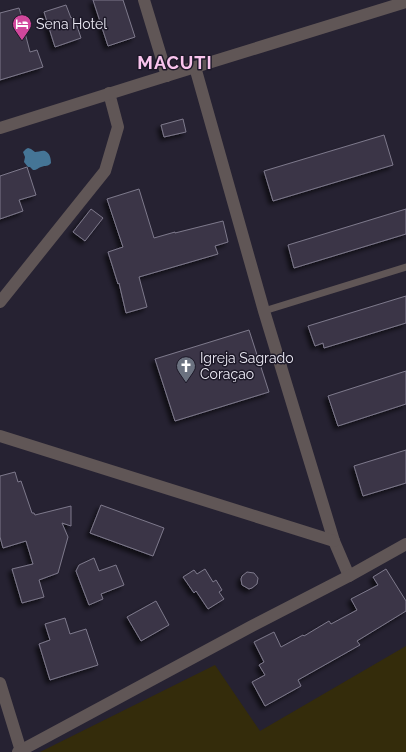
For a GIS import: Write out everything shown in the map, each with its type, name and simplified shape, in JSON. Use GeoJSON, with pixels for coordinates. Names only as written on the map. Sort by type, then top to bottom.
{"type":"FeatureCollection","features":[{"type":"Feature","properties":{"kind":"street"},"geometry":{"type":"LineString","coordinates":[[144,0],[167,76]]}},
{"type":"Feature","properties":{"kind":"street"},"geometry":{"type":"LineString","coordinates":[[0,128],[406,1]]}},
{"type":"Feature","properties":{"kind":"street"},"geometry":{"type":"LineString","coordinates":[[195,67],[264,311],[334,541],[349,576]]}},
{"type":"Feature","properties":{"kind":"street"},"geometry":{"type":"LineString","coordinates":[[0,302],[105,171],[118,127],[109,93]]}},
{"type":"Feature","properties":{"kind":"street"},"geometry":{"type":"LineString","coordinates":[[0,436],[334,541]]}},
{"type":"Feature","properties":{"kind":"street"},"geometry":{"type":"LineString","coordinates":[[0,683],[20,751],[252,626],[349,576],[406,544]]}},
{"type":"Feature","properties":{"kind":"lane"},"geometry":{"type":"LineString","coordinates":[[264,311],[406,267]]}},
{"type":"Feature","properties":{"kind":"sand"},"geometry":{"type":"Polygon","coordinates":[[[406,646],[406,752],[40,752],[215,665],[260,731],[406,646]]]}},
{"type":"Feature","properties":{"kind":"water"},"geometry":{"type":"Polygon","coordinates":[[[28,148],[35,152],[47,152],[50,156],[51,163],[35,170],[28,167],[24,162],[25,157],[23,152],[28,148]]]}},
{"type":"Feature","properties":{"kind":"building"},"geometry":{"type":"Polygon","coordinates":[[[93,0],[123,0],[135,37],[108,46],[93,0]]]}},
{"type":"Feature","properties":{"kind":"building"},"geometry":{"type":"Polygon","coordinates":[[[66,5],[71,18],[74,17],[81,38],[55,47],[44,12],[66,5]]]}},
{"type":"Feature","properties":{"kind":"building","name":"Sena Hotel"},"geometry":{"type":"Polygon","coordinates":[[[19,8],[30,52],[37,50],[43,67],[0,80],[0,13],[19,8]]]}},
{"type":"Feature","properties":{"kind":"building"},"geometry":{"type":"Polygon","coordinates":[[[183,119],[186,132],[164,137],[161,125],[183,119]]]}},
{"type":"Feature","properties":{"kind":"building"},"geometry":{"type":"Polygon","coordinates":[[[384,135],[393,165],[273,201],[264,171],[384,135]]]}},
{"type":"Feature","properties":{"kind":"building"},"geometry":{"type":"Polygon","coordinates":[[[27,167],[36,195],[19,200],[23,211],[0,219],[0,176],[27,167]]]}},
{"type":"Feature","properties":{"kind":"building"},"geometry":{"type":"Polygon","coordinates":[[[139,189],[154,238],[223,221],[228,242],[215,246],[218,254],[139,277],[147,307],[126,313],[119,283],[118,284],[108,252],[123,247],[107,199],[139,189]]]}},
{"type":"Feature","properties":{"kind":"building"},"geometry":{"type":"Polygon","coordinates":[[[91,209],[103,218],[85,241],[73,232],[91,209]]]}},
{"type":"Feature","properties":{"kind":"building"},"geometry":{"type":"Polygon","coordinates":[[[406,209],[406,234],[294,268],[288,245],[406,209]]]}},
{"type":"Feature","properties":{"kind":"building"},"geometry":{"type":"Polygon","coordinates":[[[406,296],[406,323],[324,348],[323,343],[315,346],[308,326],[406,296]]]}},
{"type":"Feature","properties":{"kind":"building"},"geometry":{"type":"Polygon","coordinates":[[[249,330],[269,392],[175,421],[155,359],[249,330]]]}},
{"type":"Feature","properties":{"kind":"building"},"geometry":{"type":"Polygon","coordinates":[[[406,371],[406,404],[338,426],[328,396],[406,371]]]}},
{"type":"Feature","properties":{"kind":"building"},"geometry":{"type":"Polygon","coordinates":[[[406,450],[406,483],[363,496],[354,466],[406,450]]]}},
{"type":"Feature","properties":{"kind":"building"},"geometry":{"type":"Polygon","coordinates":[[[15,472],[18,482],[21,481],[32,513],[35,515],[71,506],[71,526],[62,523],[68,537],[58,573],[39,580],[44,597],[22,603],[12,569],[33,564],[26,541],[3,548],[0,537],[0,476],[15,472]]]}},
{"type":"Feature","properties":{"kind":"building"},"geometry":{"type":"Polygon","coordinates":[[[101,505],[164,528],[153,556],[90,533],[101,505]]]}},
{"type":"Feature","properties":{"kind":"building"},"geometry":{"type":"Polygon","coordinates":[[[94,558],[99,571],[116,565],[124,585],[101,594],[103,599],[89,605],[76,571],[79,565],[94,558]]]}},
{"type":"Feature","properties":{"kind":"building"},"geometry":{"type":"Polygon","coordinates":[[[205,569],[213,582],[216,580],[222,590],[219,592],[224,599],[208,609],[196,591],[194,593],[183,577],[194,570],[197,574],[205,569]]]}},
{"type":"Feature","properties":{"kind":"building"},"geometry":{"type":"Polygon","coordinates":[[[386,569],[406,601],[406,611],[357,641],[360,645],[298,680],[301,686],[265,706],[252,682],[265,675],[259,665],[264,662],[254,642],[274,632],[281,647],[303,635],[304,636],[329,621],[331,624],[357,610],[351,599],[378,585],[373,577],[386,569]]]}},
{"type":"Feature","properties":{"kind":"building"},"geometry":{"type":"Polygon","coordinates":[[[247,572],[254,573],[258,578],[257,584],[249,589],[242,585],[241,579],[247,572]]]}},
{"type":"Feature","properties":{"kind":"building"},"geometry":{"type":"Polygon","coordinates":[[[156,601],[169,625],[141,641],[127,617],[156,601]]]}},
{"type":"Feature","properties":{"kind":"building"},"geometry":{"type":"Polygon","coordinates":[[[65,618],[70,634],[86,629],[98,665],[50,680],[39,644],[50,640],[45,624],[65,618]]]}},
{"type":"Feature","properties":{"kind":"place","name":"Sena Hotel"},"geometry":{"type":"Point","coordinates":[22,41]}},
{"type":"Feature","properties":{"kind":"place","name":"Igreja Sagrado Coraçao"},"geometry":{"type":"Point","coordinates":[186,383]}},
{"type":"Feature","properties":{"kind":"district","name":"MACUTI"},"geometry":{"type":"Point","coordinates":[175,63]}}]}
